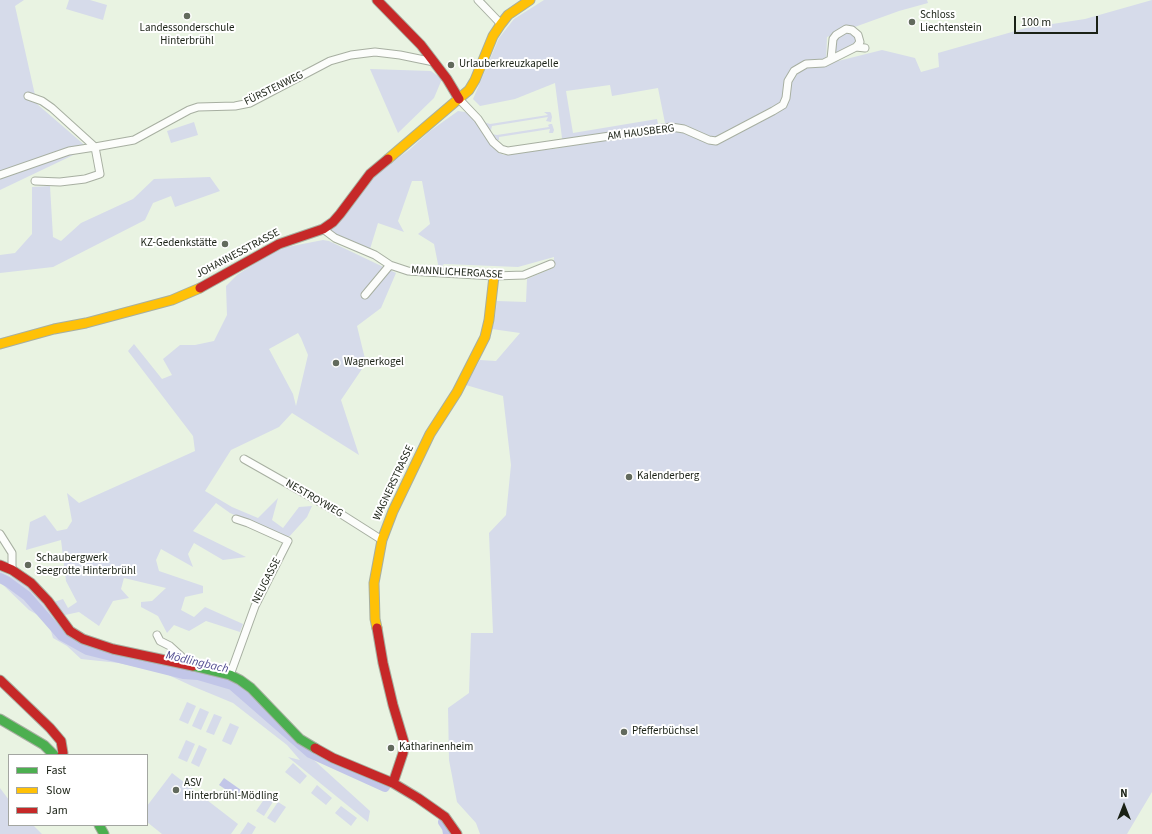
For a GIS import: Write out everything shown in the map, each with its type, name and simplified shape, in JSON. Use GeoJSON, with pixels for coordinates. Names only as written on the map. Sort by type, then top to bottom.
{"type":"FeatureCollection","features":[{"type":"Feature","properties":{"kind":"street"},"geometry":{"type":"LineString","coordinates":[[377,0],[421,45],[460,99]]}},
{"type":"Feature","properties":{"kind":"street"},"geometry":{"type":"LineString","coordinates":[[481,1],[501,24]]}},
{"type":"Feature","properties":{"kind":"street","name":"JOHANNESSTRASSE"},"geometry":{"type":"LineString","coordinates":[[0,344],[172,300],[201,287],[279,244],[323,229],[333,222],[340,214],[370,174],[469,90],[475,80],[493,36],[508,15],[526,1]]}},
{"type":"Feature","properties":{"kind":"street"},"geometry":{"type":"LineString","coordinates":[[831,59],[833,39],[836,35],[846,29],[852,30],[858,35],[860,42],[856,47]]}},
{"type":"Feature","properties":{"kind":"street"},"geometry":{"type":"LineString","coordinates":[[856,47],[865,48]]}},
{"type":"Feature","properties":{"kind":"street","name":"AM HAUSBERG"},"geometry":{"type":"LineString","coordinates":[[460,99],[478,119],[493,142],[501,149],[508,151],[671,127],[684,129],[709,140],[716,141],[783,105],[786,98],[788,81],[794,71],[806,64],[824,63],[856,47]]}},
{"type":"Feature","properties":{"kind":"street","name":"FÜRSTENWEG"},"geometry":{"type":"LineString","coordinates":[[0,175],[69,151],[134,140],[194,108],[235,106],[250,103],[330,61],[350,55],[375,52],[400,55],[434,62]]}},
{"type":"Feature","properties":{"kind":"street"},"geometry":{"type":"LineString","coordinates":[[426,125],[430,117],[444,105],[448,99],[450,86],[447,80]]}},
{"type":"Feature","properties":{"kind":"street"},"geometry":{"type":"LineString","coordinates":[[28,96],[42,101],[52,108],[95,147],[100,174],[85,179],[35,181]]}},
{"type":"Feature","properties":{"kind":"street","name":"MANNLICHERGASSE"},"geometry":{"type":"LineString","coordinates":[[323,229],[335,238],[375,255],[390,265],[408,271],[494,276],[524,275],[551,264]]}},
{"type":"Feature","properties":{"kind":"street"},"geometry":{"type":"LineString","coordinates":[[365,295],[390,265]]}},
{"type":"Feature","properties":{"kind":"street","name":"WAGNERSTRASSE"},"geometry":{"type":"LineString","coordinates":[[393,783],[403,753],[404,742],[383,663],[375,619],[374,583],[377,563],[382,540],[393,511],[428,440],[457,392],[485,337],[489,320],[494,276]]}},
{"type":"Feature","properties":{"kind":"street","name":"NESTROYWEG"},"geometry":{"type":"LineString","coordinates":[[244,459],[341,514],[382,540]]}},
{"type":"Feature","properties":{"kind":"street","name":"NEUGASSE"},"geometry":{"type":"LineString","coordinates":[[230,675],[255,606],[288,541],[236,519]]}},
{"type":"Feature","properties":{"kind":"street"},"geometry":{"type":"LineString","coordinates":[[0,534],[12,553],[12,570]]}},
{"type":"Feature","properties":{"kind":"street"},"geometry":{"type":"LineString","coordinates":[[0,565],[12,570],[31,583],[48,601],[70,631],[83,639],[113,649],[230,675],[252,688],[300,739],[333,758],[393,783],[438,811],[452,825],[457,834]]}},
{"type":"Feature","properties":{"kind":"street"},"geometry":{"type":"LineString","coordinates":[[157,635],[160,641],[170,646],[181,656],[185,664]]}},
{"type":"Feature","properties":{"kind":"street"},"geometry":{"type":"LineString","coordinates":[[0,680],[50,728],[61,741],[63,754]]}},
{"type":"Feature","properties":{"kind":"street"},"geometry":{"type":"LineString","coordinates":[[0,719],[44,745],[53,754]]}},
{"type":"Feature","properties":{"kind":"shaded area"},"geometry":{"type":"Polygon","coordinates":[[[0,0],[24,0],[15,6],[37,104],[88,148],[0,190],[0,0]]]}},
{"type":"Feature","properties":{"kind":"shaded area"},"geometry":{"type":"Polygon","coordinates":[[[69,0],[90,0],[107,5],[103,20],[66,9],[69,0]]]}},
{"type":"Feature","properties":{"kind":"shaded area"},"geometry":{"type":"Polygon","coordinates":[[[544,0],[927,0],[928,3],[899,11],[827,37],[826,64],[882,50],[915,58],[921,72],[939,67],[938,53],[1026,28],[1085,19],[1152,0],[1152,792],[1127,834],[480,834],[476,823],[457,802],[449,760],[448,708],[469,693],[471,633],[493,633],[489,533],[506,515],[511,465],[503,396],[466,385],[480,360],[496,361],[520,333],[492,329],[497,301],[526,302],[527,279],[553,268],[554,257],[518,267],[444,264],[439,269],[434,244],[418,234],[430,224],[422,181],[412,181],[398,221],[404,232],[378,223],[370,249],[337,236],[330,230],[350,209],[376,174],[458,111],[465,112],[473,118],[491,145],[499,153],[504,155],[560,148],[562,138],[555,83],[515,99],[480,106],[473,99],[499,38],[514,19],[544,0]],[[610,85],[566,91],[573,133],[657,119],[658,124],[665,123],[658,88],[612,96],[610,85]]]}},
{"type":"Feature","properties":{"kind":"shaded area"},"geometry":{"type":"Polygon","coordinates":[[[852,31],[857,39],[855,43],[834,54],[835,42],[841,33],[852,31]]]}},
{"type":"Feature","properties":{"kind":"shaded area"},"geometry":{"type":"Polygon","coordinates":[[[370,69],[431,71],[442,79],[434,98],[398,133],[370,69]]]}},
{"type":"Feature","properties":{"kind":"shaded area"},"geometry":{"type":"Polygon","coordinates":[[[544,112],[551,113],[551,122],[546,121],[548,117],[492,126],[491,130],[489,131],[484,122],[490,124],[548,115],[544,112]]]}},
{"type":"Feature","properties":{"kind":"shaded area"},"geometry":{"type":"Polygon","coordinates":[[[194,122],[198,135],[171,143],[167,131],[194,122]]]}},
{"type":"Feature","properties":{"kind":"shaded area"},"geometry":{"type":"Polygon","coordinates":[[[552,124],[554,130],[553,133],[549,133],[550,129],[499,137],[499,140],[496,140],[491,134],[497,135],[549,127],[548,125],[552,124]]]}},
{"type":"Feature","properties":{"kind":"shaded area"},"geometry":{"type":"Polygon","coordinates":[[[210,177],[220,191],[175,207],[171,196],[153,203],[145,220],[53,267],[0,273],[0,255],[15,253],[32,234],[32,187],[50,186],[53,237],[61,241],[81,223],[133,199],[154,179],[210,177]]]}},
{"type":"Feature","properties":{"kind":"shaded area"},"geometry":{"type":"Polygon","coordinates":[[[323,240],[329,241],[396,273],[381,308],[357,326],[366,363],[341,400],[359,455],[292,413],[279,427],[231,450],[205,491],[232,507],[258,518],[278,498],[272,520],[283,528],[299,507],[312,506],[307,517],[288,538],[230,513],[216,503],[193,531],[246,557],[223,560],[194,543],[188,554],[193,567],[161,549],[156,560],[159,571],[203,586],[203,593],[185,597],[181,610],[194,617],[205,607],[243,624],[240,632],[206,621],[189,631],[174,625],[167,633],[158,616],[141,607],[141,602],[152,601],[166,588],[124,578],[121,589],[129,598],[113,601],[99,626],[79,612],[65,615],[54,602],[63,599],[68,608],[77,602],[66,581],[61,540],[26,550],[30,522],[45,515],[57,531],[67,529],[72,521],[67,493],[79,503],[195,451],[193,436],[128,351],[134,344],[162,379],[172,375],[163,359],[180,345],[195,345],[214,341],[227,315],[226,286],[237,275],[271,253],[287,247],[323,240]],[[298,333],[269,349],[293,394],[296,406],[308,355],[298,333]]]}},
{"type":"Feature","properties":{"kind":"shaded area"},"geometry":{"type":"Polygon","coordinates":[[[0,571],[20,581],[32,590],[65,631],[201,671],[239,685],[305,752],[370,811],[368,822],[288,757],[300,760],[287,745],[233,703],[164,673],[119,663],[81,659],[67,646],[53,638],[48,621],[29,610],[0,582],[0,571]]]}},
{"type":"Feature","properties":{"kind":"shaded area"},"geometry":{"type":"Polygon","coordinates":[[[187,702],[196,706],[188,724],[179,720],[187,702]]]}},
{"type":"Feature","properties":{"kind":"shaded area"},"geometry":{"type":"Polygon","coordinates":[[[200,708],[209,712],[201,730],[192,726],[200,708]]]}},
{"type":"Feature","properties":{"kind":"shaded area"},"geometry":{"type":"Polygon","coordinates":[[[214,714],[222,717],[214,735],[206,732],[214,714]]]}},
{"type":"Feature","properties":{"kind":"shaded area"},"geometry":{"type":"Polygon","coordinates":[[[230,723],[239,727],[231,745],[222,741],[230,723]]]}},
{"type":"Feature","properties":{"kind":"shaded area"},"geometry":{"type":"Polygon","coordinates":[[[186,740],[195,744],[187,762],[178,758],[186,740]]]}},
{"type":"Feature","properties":{"kind":"shaded area"},"geometry":{"type":"Polygon","coordinates":[[[199,745],[207,749],[199,767],[191,763],[199,745]]]}},
{"type":"Feature","properties":{"kind":"shaded area"},"geometry":{"type":"Polygon","coordinates":[[[293,763],[307,776],[300,784],[285,772],[293,763]]]}},
{"type":"Feature","properties":{"kind":"shaded area","name":"ASV Hinterbrühl-Mödling"},"geometry":{"type":"Polygon","coordinates":[[[172,773],[238,824],[231,834],[162,834],[148,823],[148,805],[172,773]]]}},
{"type":"Feature","properties":{"kind":"shaded area"},"geometry":{"type":"Polygon","coordinates":[[[317,785],[332,798],[326,805],[311,793],[317,785]]]}},
{"type":"Feature","properties":{"kind":"shaded area"},"geometry":{"type":"Polygon","coordinates":[[[0,788],[8,799],[8,826],[34,826],[42,834],[0,834],[0,788]]]}},
{"type":"Feature","properties":{"kind":"shaded area"},"geometry":{"type":"Polygon","coordinates":[[[267,795],[274,800],[264,816],[256,811],[267,795]]]}},
{"type":"Feature","properties":{"kind":"shaded area"},"geometry":{"type":"Polygon","coordinates":[[[278,802],[286,807],[275,823],[267,818],[278,802]]]}},
{"type":"Feature","properties":{"kind":"shaded area"},"geometry":{"type":"Polygon","coordinates":[[[341,806],[357,818],[351,826],[335,813],[341,806]]]}},
{"type":"Feature","properties":{"kind":"shaded area"},"geometry":{"type":"Polygon","coordinates":[[[248,822],[256,827],[252,834],[240,834],[248,822]]]}},
{"type":"Feature","properties":{"kind":"water"},"geometry":{"type":"Polygon","coordinates":[[[224,778],[241,790],[237,797],[219,785],[224,778]]]}},
{"type":"Feature","properties":{"kind":"waterway","name":"Mödlingbach"},"geometry":{"type":"LineString","coordinates":[[0,578],[27,596],[62,636],[87,650],[183,674],[198,675],[232,685],[310,753],[385,787]]}},
{"type":"Feature","properties":{"kind":"waterway","name":"Mödlingbach"},"geometry":{"type":"LineString","coordinates":[[443,822],[447,828],[448,834]]}},
{"type":"Feature","properties":{"kind":"traffic: fast"},"geometry":{"type":"LineString","coordinates":[[193,666],[230,675],[240,680],[251,688],[300,739],[315,748]]}},
{"type":"Feature","properties":{"kind":"traffic: fast"},"geometry":{"type":"LineString","coordinates":[[0,719],[44,745],[53,754]]}},
{"type":"Feature","properties":{"kind":"traffic: fast"},"geometry":{"type":"LineString","coordinates":[[100,826],[104,834]]}},
{"type":"Feature","properties":{"kind":"traffic: slow"},"geometry":{"type":"LineString","coordinates":[[388,159],[469,90],[475,80],[493,36],[501,24],[508,15],[530,0]]}},
{"type":"Feature","properties":{"kind":"traffic: slow"},"geometry":{"type":"LineString","coordinates":[[377,628],[375,619],[374,583],[382,540],[393,511],[430,434],[457,392],[485,337],[489,320],[494,276]]}},
{"type":"Feature","properties":{"kind":"traffic: slow"},"geometry":{"type":"LineString","coordinates":[[0,344],[172,300],[200,288]]}},
{"type":"Feature","properties":{"kind":"traffic: jam"},"geometry":{"type":"LineString","coordinates":[[377,0],[421,45],[447,79],[459,99]]}},
{"type":"Feature","properties":{"kind":"traffic: jam"},"geometry":{"type":"LineString","coordinates":[[200,288],[279,244],[323,229],[333,222],[340,214],[370,174],[388,159]]}},
{"type":"Feature","properties":{"kind":"traffic: jam"},"geometry":{"type":"LineString","coordinates":[[0,565],[12,570],[31,583],[48,601],[70,631],[83,639],[113,649],[193,666]]}},
{"type":"Feature","properties":{"kind":"traffic: jam"},"geometry":{"type":"LineString","coordinates":[[377,628],[383,663],[404,742],[403,753],[393,783]]}},
{"type":"Feature","properties":{"kind":"traffic: jam"},"geometry":{"type":"LineString","coordinates":[[0,680],[50,728],[61,741],[62,754]]}},
{"type":"Feature","properties":{"kind":"traffic: jam"},"geometry":{"type":"LineString","coordinates":[[315,748],[333,758],[393,783],[418,798],[445,817],[457,834]]}},
{"type":"Feature","properties":{"kind":"place","name":"Landessonderschule Hinterbrühl"},"geometry":{"type":"Point","coordinates":[187,16]}},
{"type":"Feature","properties":{"kind":"place","name":"Schloss Liechtenstein"},"geometry":{"type":"Point","coordinates":[912,22]}},
{"type":"Feature","properties":{"kind":"place","name":"Urlauberkreuzkapelle"},"geometry":{"type":"Point","coordinates":[451,65]}},
{"type":"Feature","properties":{"kind":"place","name":"KZ-Gedenkstätte"},"geometry":{"type":"Point","coordinates":[225,244]}},
{"type":"Feature","properties":{"kind":"place","name":"Wagnerkogel"},"geometry":{"type":"Point","coordinates":[336,363]}},
{"type":"Feature","properties":{"kind":"place","name":"Kalenderberg"},"geometry":{"type":"Point","coordinates":[629,477]}},
{"type":"Feature","properties":{"kind":"place","name":"Schaubergwerk Seegrotte Hinterbrühl"},"geometry":{"type":"Point","coordinates":[28,565]}},
{"type":"Feature","properties":{"kind":"place","name":"Pfefferbüchsel"},"geometry":{"type":"Point","coordinates":[624,732]}},
{"type":"Feature","properties":{"kind":"place","name":"Katharinenheim"},"geometry":{"type":"Point","coordinates":[391,748]}},
{"type":"Feature","properties":{"kind":"place","name":"ASV Hinterbrühl-Mödling"},"geometry":{"type":"Point","coordinates":[176,790]}}]}
